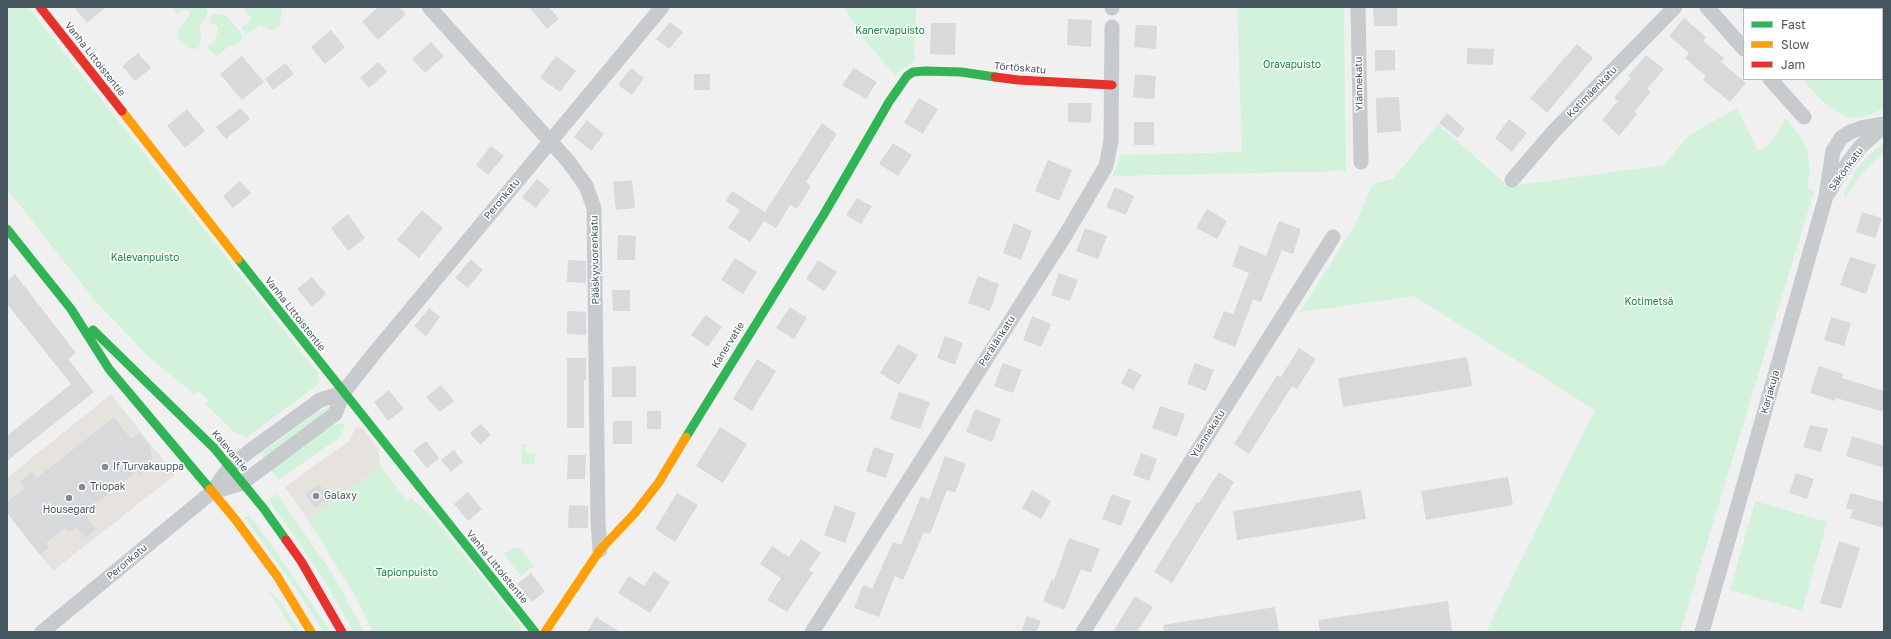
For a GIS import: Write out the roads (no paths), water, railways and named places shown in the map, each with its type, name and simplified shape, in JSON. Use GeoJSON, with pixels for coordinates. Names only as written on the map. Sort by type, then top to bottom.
{"type":"FeatureCollection","features":[{"type":"Feature","properties":{"kind":"street","name":"Vanha Littoistentie"},"geometry":{"type":"LineString","coordinates":[[40,7],[343,392],[535,632]]}},
{"type":"Feature","properties":{"kind":"street","name":"Pääskyvuorenkatu"},"geometry":{"type":"LineString","coordinates":[[429,7],[568,161],[586,186],[594,208],[598,522],[600,550]]}},
{"type":"Feature","properties":{"kind":"street","name":"Peronkatu"},"geometry":{"type":"LineString","coordinates":[[212,492],[242,483],[335,414],[343,392],[549,141],[662,7]]}},
{"type":"Feature","properties":{"kind":"street","name":"Ylännekatu"},"geometry":{"type":"LineString","coordinates":[[1358,7],[1361,162]]}},
{"type":"Feature","properties":{"kind":"street","name":"Kotimäenkatu"},"geometry":{"type":"LineString","coordinates":[[1512,180],[1554,131],[1675,7]]}},
{"type":"Feature","properties":{"kind":"street"},"geometry":{"type":"LineString","coordinates":[[1707,7],[1743,48]]}},
{"type":"Feature","properties":{"kind":"street","name":"Perälänkatu"},"geometry":{"type":"LineString","coordinates":[[812,632],[1066,234],[1106,166],[1111,142],[1112,27]]}},
{"type":"Feature","properties":{"kind":"street","name":"Törtöskatu"},"geometry":{"type":"LineString","coordinates":[[925,71],[961,72],[1018,80],[1112,85]]}},
{"type":"Feature","properties":{"kind":"street","name":"Kanervatie"},"geometry":{"type":"LineString","coordinates":[[545,632],[600,550],[635,514],[659,482],[724,373],[820,220],[889,102],[907,76],[913,72],[925,71]]}},
{"type":"Feature","properties":{"kind":"street"},"geometry":{"type":"LineString","coordinates":[[1771,80],[1804,117]]}},
{"type":"Feature","properties":{"kind":"street","name":"Säkönkatu"},"geometry":{"type":"LineString","coordinates":[[1832,150],[1841,138],[1850,132],[1861,128],[1884,125]]}},
{"type":"Feature","properties":{"kind":"street","name":"Säkönkatu"},"geometry":{"type":"LineString","coordinates":[[1826,196],[1838,176],[1855,154],[1884,125]]}},
{"type":"Feature","properties":{"kind":"street","name":"Karjakuja"},"geometry":{"type":"LineString","coordinates":[[1702,632],[1826,196],[1832,150]]}},
{"type":"Feature","properties":{"kind":"street","name":"Kalevantie"},"geometry":{"type":"LineString","coordinates":[[7,229],[71,310],[109,369],[212,492],[276,576],[311,632]]}},
{"type":"Feature","properties":{"kind":"street","name":"Ylännekatu"},"geometry":{"type":"LineString","coordinates":[[1083,632],[1333,237]]}},
{"type":"Feature","properties":{"kind":"street","name":"Kalevantie"},"geometry":{"type":"LineString","coordinates":[[71,310],[198,430],[230,467],[264,509],[301,561],[342,632]]}},
{"type":"Feature","properties":{"kind":"street","name":"Peronkatu"},"geometry":{"type":"LineString","coordinates":[[42,632],[212,492],[230,467],[261,441],[320,400],[343,392]]}},
{"type":"Feature","properties":{"kind":"place","name":"If Turvakauppa"},"geometry":{"type":"Point","coordinates":[105,467]}},
{"type":"Feature","properties":{"kind":"place","name":"Triopak"},"geometry":{"type":"Point","coordinates":[82,487]}},
{"type":"Feature","properties":{"kind":"place","name":"Galaxy"},"geometry":{"type":"Point","coordinates":[316,496]}},
{"type":"Feature","properties":{"kind":"place","name":"Housegard"},"geometry":{"type":"Point","coordinates":[69,498]}},
{"type":"Feature","properties":{"kind":"park label","name":"Kanervapuisto"},"geometry":{"type":"Point","coordinates":[890,31]}},
{"type":"Feature","properties":{"kind":"park label","name":"Oravapuisto"},"geometry":{"type":"Point","coordinates":[1292,65]}},
{"type":"Feature","properties":{"kind":"park label","name":"Kalevanpuisto"},"geometry":{"type":"Point","coordinates":[145,258]}},
{"type":"Feature","properties":{"kind":"park label","name":"Kotimetsä"},"geometry":{"type":"Point","coordinates":[1649,302]}},
{"type":"Feature","properties":{"kind":"park label","name":"Tapionpuisto"},"geometry":{"type":"Point","coordinates":[407,573]}}]}
